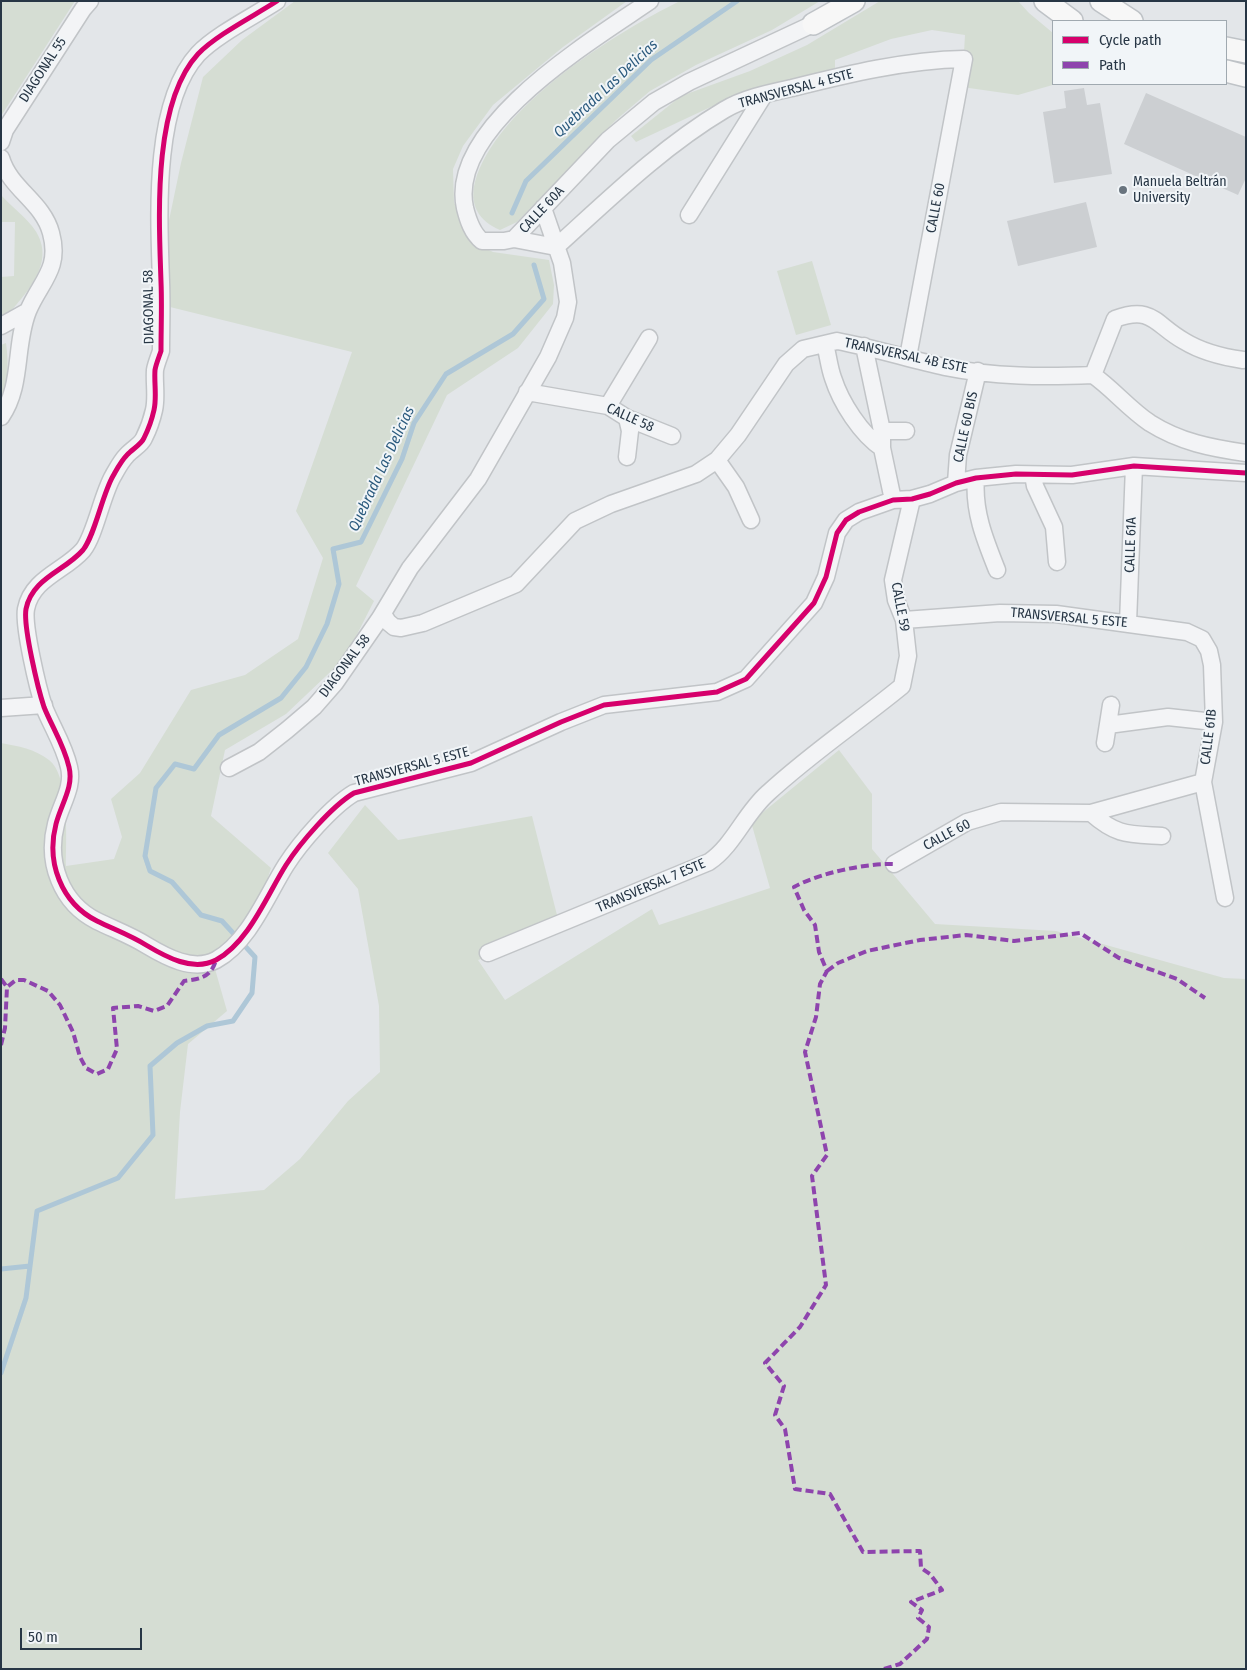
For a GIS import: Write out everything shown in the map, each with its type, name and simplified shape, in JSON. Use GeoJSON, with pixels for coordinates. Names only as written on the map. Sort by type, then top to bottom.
{"type":"FeatureCollection","features":[{"type":"Feature","properties":{"kind":"main road"},"geometry":{"type":"LineString","coordinates":[[813,24],[854,1]]}},
{"type":"Feature","properties":{"kind":"main road"},"geometry":{"type":"LineString","coordinates":[[1045,1],[1071,20]]}},
{"type":"Feature","properties":{"kind":"main road"},"geometry":{"type":"LineString","coordinates":[[1066,1],[1087,20]]}},
{"type":"Feature","properties":{"kind":"main road"},"geometry":{"type":"LineString","coordinates":[[1101,1],[1129,20]]}},
{"type":"Feature","properties":{"kind":"main road"},"geometry":{"type":"LineString","coordinates":[[1227,48],[1246,52]]}},
{"type":"Feature","properties":{"kind":"main road"},"geometry":{"type":"LineString","coordinates":[[1227,71],[1246,76]]}},
{"type":"Feature","properties":{"kind":"street","name":"DIAGONAL 55"},"geometry":{"type":"LineString","coordinates":[[1,142],[24,99],[90,1]]}},
{"type":"Feature","properties":{"kind":"street","name":"DIAGONAL 58"},"geometry":{"type":"LineString","coordinates":[[44,705],[27,632],[26,610],[33,591],[85,548],[112,478],[126,456],[144,440],[155,408],[155,369],[161,351],[159,228],[163,149],[168,118],[188,67],[199,53],[277,1]]}},
{"type":"Feature","properties":{"kind":"street","name":"CALLE 60A"},"geometry":{"type":"LineString","coordinates":[[650,1],[579,49],[530,88],[496,121],[476,151],[464,178],[463,199],[472,229],[482,241],[504,242],[514,239],[608,140],[654,102],[689,82],[813,24],[843,1]]}},
{"type":"Feature","properties":{"kind":"street","name":"TRANSVERSAL 4 ESTE"},"geometry":{"type":"LineString","coordinates":[[556,247],[675,143],[726,109],[764,95],[848,74],[936,60],[964,59]]}},
{"type":"Feature","properties":{"kind":"street","name":"CALLE 60"},"geometry":{"type":"LineString","coordinates":[[908,357],[964,59]]}},
{"type":"Feature","properties":{"kind":"street"},"geometry":{"type":"LineString","coordinates":[[688,215],[764,95]]}},
{"type":"Feature","properties":{"kind":"street"},"geometry":{"type":"LineString","coordinates":[[1,158],[11,180],[38,206],[52,234],[52,269],[28,311],[14,392],[1,417]]}},
{"type":"Feature","properties":{"kind":"street","name":"DIAGONAL 58"},"geometry":{"type":"LineString","coordinates":[[229,768],[259,752],[314,707],[335,683],[383,614],[410,568],[478,479],[548,356],[566,318],[568,302],[562,263],[543,208]]}},
{"type":"Feature","properties":{"kind":"street"},"geometry":{"type":"LineString","coordinates":[[514,239],[556,247]]}},
{"type":"Feature","properties":{"kind":"street"},"geometry":{"type":"LineString","coordinates":[[1,326],[28,311]]}},
{"type":"Feature","properties":{"kind":"street"},"geometry":{"type":"LineString","coordinates":[[1243,360],[1219,357],[1184,341],[1150,316],[1130,314],[1115,319],[1093,374],[1149,423],[1176,437],[1197,445],[1246,453]]}},
{"type":"Feature","properties":{"kind":"street"},"geometry":{"type":"LineString","coordinates":[[608,406],[649,338]]}},
{"type":"Feature","properties":{"kind":"street","name":"TRANSVERSAL 4B ESTE"},"geometry":{"type":"LineString","coordinates":[[383,614],[394,627],[401,628],[423,623],[516,584],[575,521],[611,504],[696,474],[717,460],[738,435],[786,364],[803,349],[838,341],[946,367],[1034,378],[1093,374]]}},
{"type":"Feature","properties":{"kind":"street"},"geometry":{"type":"LineString","coordinates":[[825,344],[833,379],[853,417],[867,438],[882,448]]}},
{"type":"Feature","properties":{"kind":"street"},"geometry":{"type":"LineString","coordinates":[[864,346],[882,431],[882,448],[893,500],[912,499],[976,478],[1072,475],[1134,466],[1246,473]]}},
{"type":"Feature","properties":{"kind":"street","name":"CALLE 60 BIS"},"geometry":{"type":"LineString","coordinates":[[956,483],[958,455],[978,371]]}},
{"type":"Feature","properties":{"kind":"street","name":"CALLE 58"},"geometry":{"type":"LineString","coordinates":[[527,392],[608,406],[627,418],[672,436]]}},
{"type":"Feature","properties":{"kind":"street"},"geometry":{"type":"LineString","coordinates":[[627,418],[630,431],[627,457]]}},
{"type":"Feature","properties":{"kind":"street"},"geometry":{"type":"LineString","coordinates":[[882,431],[906,431]]}},
{"type":"Feature","properties":{"kind":"street"},"geometry":{"type":"LineString","coordinates":[[717,460],[736,487],[751,520]]}},
{"type":"Feature","properties":{"kind":"street","name":"CALLE 61A"},"geometry":{"type":"LineString","coordinates":[[1128,623],[1134,466]]}},
{"type":"Feature","properties":{"kind":"street"},"geometry":{"type":"LineString","coordinates":[[1033,475],[1035,486],[1054,527],[1057,562]]}},
{"type":"Feature","properties":{"kind":"street","name":"CALLE 60 BIS"},"geometry":{"type":"LineString","coordinates":[[976,478],[975,492],[980,527],[997,570]]}},
{"type":"Feature","properties":{"kind":"street","name":"CALLE 59"},"geometry":{"type":"LineString","coordinates":[[902,686],[908,656],[904,620],[896,600],[893,580],[912,499]]}},
{"type":"Feature","properties":{"kind":"street","name":"TRANSVERSAL 5 ESTE"},"geometry":{"type":"LineString","coordinates":[[44,705],[65,751],[70,771],[70,786],[56,824],[53,845],[55,866],[62,889],[75,906],[95,920],[184,963],[203,964],[216,960],[248,930],[287,864],[339,802],[354,793],[471,764],[604,705],[717,692],[746,679],[814,603],[826,577],[836,533],[846,520],[859,512],[893,500]]}},
{"type":"Feature","properties":{"kind":"street","name":"TRANSVERSAL 5 ESTE"},"geometry":{"type":"LineString","coordinates":[[904,620],[1000,613],[1056,614],[1187,632],[1202,639]]}},
{"type":"Feature","properties":{"kind":"street","name":"CALLE 61B"},"geometry":{"type":"LineString","coordinates":[[1091,813],[1202,782],[1214,722],[1212,665],[1208,650],[1202,639]]}},
{"type":"Feature","properties":{"kind":"street","name":"TRANSVERSAL 7 ESTE"},"geometry":{"type":"LineString","coordinates":[[488,953],[709,862],[721,854],[766,794],[839,734],[902,686]]}},
{"type":"Feature","properties":{"kind":"street"},"geometry":{"type":"LineString","coordinates":[[1,708],[44,705]]}},
{"type":"Feature","properties":{"kind":"street"},"geometry":{"type":"LineString","coordinates":[[1105,743],[1111,705]]}},
{"type":"Feature","properties":{"kind":"street"},"geometry":{"type":"LineString","coordinates":[[1108,725],[1168,717],[1214,722]]}},
{"type":"Feature","properties":{"kind":"street"},"geometry":{"type":"LineString","coordinates":[[1202,782],[1225,898]]}},
{"type":"Feature","properties":{"kind":"street","name":"CALLE 60"},"geometry":{"type":"LineString","coordinates":[[894,864],[967,822],[1001,812],[1091,813]]}},
{"type":"Feature","properties":{"kind":"street"},"geometry":{"type":"LineString","coordinates":[[1091,813],[1107,826],[1122,834],[1162,836]]}},
{"type":"Feature","properties":{"kind":"shaded area"},"geometry":{"type":"Polygon","coordinates":[[[1,1],[75,1],[1,116],[1,1]]]}},
{"type":"Feature","properties":{"kind":"shaded area"},"geometry":{"type":"Polygon","coordinates":[[[295,1],[627,1],[563,47],[493,105],[463,146],[453,169],[454,202],[469,240],[493,252],[549,260],[554,285],[553,304],[518,348],[447,395],[356,586],[374,601],[345,658],[286,714],[225,750],[211,816],[271,868],[250,935],[215,969],[227,1011],[188,1044],[180,1112],[175,1199],[264,1190],[300,1159],[348,1101],[380,1072],[379,1006],[358,889],[328,853],[365,805],[398,840],[532,816],[561,931],[478,960],[505,1000],[652,909],[659,925],[770,888],[751,822],[839,750],[872,794],[872,849],[935,924],[1056,931],[1224,978],[1246,979],[1246,1669],[1,1669],[1,743],[38,753],[49,760],[56,768],[64,794],[66,866],[114,859],[122,837],[111,799],[140,773],[191,690],[245,675],[298,639],[323,558],[296,511],[352,352],[170,307],[167,230],[181,163],[203,77],[242,40],[295,1]]]}},
{"type":"Feature","properties":{"kind":"shaded area"},"geometry":{"type":"Polygon","coordinates":[[[680,1],[820,1],[772,30],[696,65],[650,91],[616,120],[517,222],[500,230],[486,222],[477,211],[473,190],[487,154],[506,127],[531,100],[591,53],[653,15],[680,1]]]}},
{"type":"Feature","properties":{"kind":"shaded area"},"geometry":{"type":"Polygon","coordinates":[[[880,1],[1018,1],[1052,32],[1053,85],[1018,95],[962,87],[965,35],[932,30],[891,39],[835,60],[835,69],[752,91],[717,104],[636,142],[631,136],[681,96],[750,71],[807,45],[880,1]]]}},
{"type":"Feature","properties":{"kind":"shaded area"},"geometry":{"type":"Polygon","coordinates":[[[1,195],[32,226],[40,239],[42,251],[41,263],[31,286],[6,317],[1,319],[1,277],[14,276],[15,222],[1,222],[1,195]]]}},
{"type":"Feature","properties":{"kind":"shaded area"},"geometry":{"type":"Polygon","coordinates":[[[812,261],[831,325],[796,335],[777,271],[812,261]]]}},
{"type":"Feature","properties":{"kind":"shaded area"},"geometry":{"type":"Polygon","coordinates":[[[6,343],[7,374],[1,405],[1,345],[6,343]]]}},
{"type":"Feature","properties":{"kind":"building"},"geometry":{"type":"Polygon","coordinates":[[[1084,88],[1087,105],[1100,103],[1112,174],[1054,183],[1043,112],[1066,108],[1064,91],[1084,88]]]}},
{"type":"Feature","properties":{"kind":"building"},"geometry":{"type":"Polygon","coordinates":[[[1146,93],[1246,137],[1246,178],[1238,195],[1124,144],[1146,93]]]}},
{"type":"Feature","properties":{"kind":"building"},"geometry":{"type":"Polygon","coordinates":[[[1086,202],[1097,247],[1018,266],[1007,221],[1086,202]]]}},
{"type":"Feature","properties":{"kind":"waterway","name":"Quebrada Las Delicias"},"geometry":{"type":"LineString","coordinates":[[512,213],[526,181],[651,60],[737,1]]}},
{"type":"Feature","properties":{"kind":"waterway","name":"Quebrada Las Delicias"},"geometry":{"type":"LineString","coordinates":[[1,1373],[26,1298],[37,1211],[118,1178],[153,1135],[150,1066],[177,1043],[207,1026],[233,1021],[252,993],[255,957],[222,921],[201,915],[172,882],[150,871],[145,856],[156,788],[175,764],[194,769],[219,735],[281,698],[306,667],[327,624],[339,584],[333,549],[361,542],[402,459],[414,423],[446,374],[513,334],[544,299],[534,265]]}},
{"type":"Feature","properties":{"kind":"waterway"},"geometry":{"type":"LineString","coordinates":[[1,1269],[30,1266]]}},
{"type":"Feature","properties":{"kind":"marked path"},"geometry":{"type":"LineString","coordinates":[[884,1669],[900,1664],[927,1639],[929,1627],[918,1618],[922,1610],[911,1602],[942,1590],[930,1574],[921,1568],[920,1551],[863,1552],[830,1494],[795,1489],[785,1429],[775,1415],[784,1386],[765,1363],[800,1327],[826,1285],[812,1176],[827,1155],[805,1052],[816,1017],[820,984],[827,971],[819,952],[815,925],[804,910],[794,887],[816,877],[843,870],[871,865],[894,864]]}},
{"type":"Feature","properties":{"kind":"marked path"},"geometry":{"type":"LineString","coordinates":[[827,971],[838,963],[867,951],[920,940],[966,935],[1014,941],[1080,933],[1119,958],[1177,979],[1205,998]]}},
{"type":"Feature","properties":{"kind":"marked path"},"geometry":{"type":"LineString","coordinates":[[1,1045],[5,1028],[7,987],[16,980],[24,980],[48,991],[60,1005],[73,1032],[80,1057],[86,1068],[97,1074],[108,1069],[117,1049],[113,1008],[138,1006],[154,1011],[167,1006],[184,981],[208,974],[216,960]]}},
{"type":"Feature","properties":{"kind":"marked path"},"geometry":{"type":"LineString","coordinates":[[1,979],[7,987]]}},
{"type":"Feature","properties":{"kind":"cycle path"},"geometry":{"type":"LineString","coordinates":[[277,1],[206,47],[198,54],[183,76],[173,102],[166,132],[162,163],[159,227],[161,351],[155,370],[155,400],[152,417],[143,440],[125,457],[113,476],[105,493],[91,535],[83,550],[42,582],[29,598],[26,609],[29,643],[41,698],[64,751],[70,774],[70,782],[53,838],[53,853],[59,880],[74,904],[84,913],[162,954],[180,962],[198,964],[216,960],[228,952],[248,930],[299,846],[336,807],[354,793],[471,763],[561,722],[604,705],[717,692],[746,679],[814,603],[826,577],[837,533],[846,520],[859,512],[893,500],[912,499],[930,494],[956,483],[976,478],[1016,474],[1072,475],[1134,466],[1246,473]]}},
{"type":"Feature","properties":{"kind":"place","name":"Manuela Beltrán University"},"geometry":{"type":"Point","coordinates":[1123,190]}}]}
